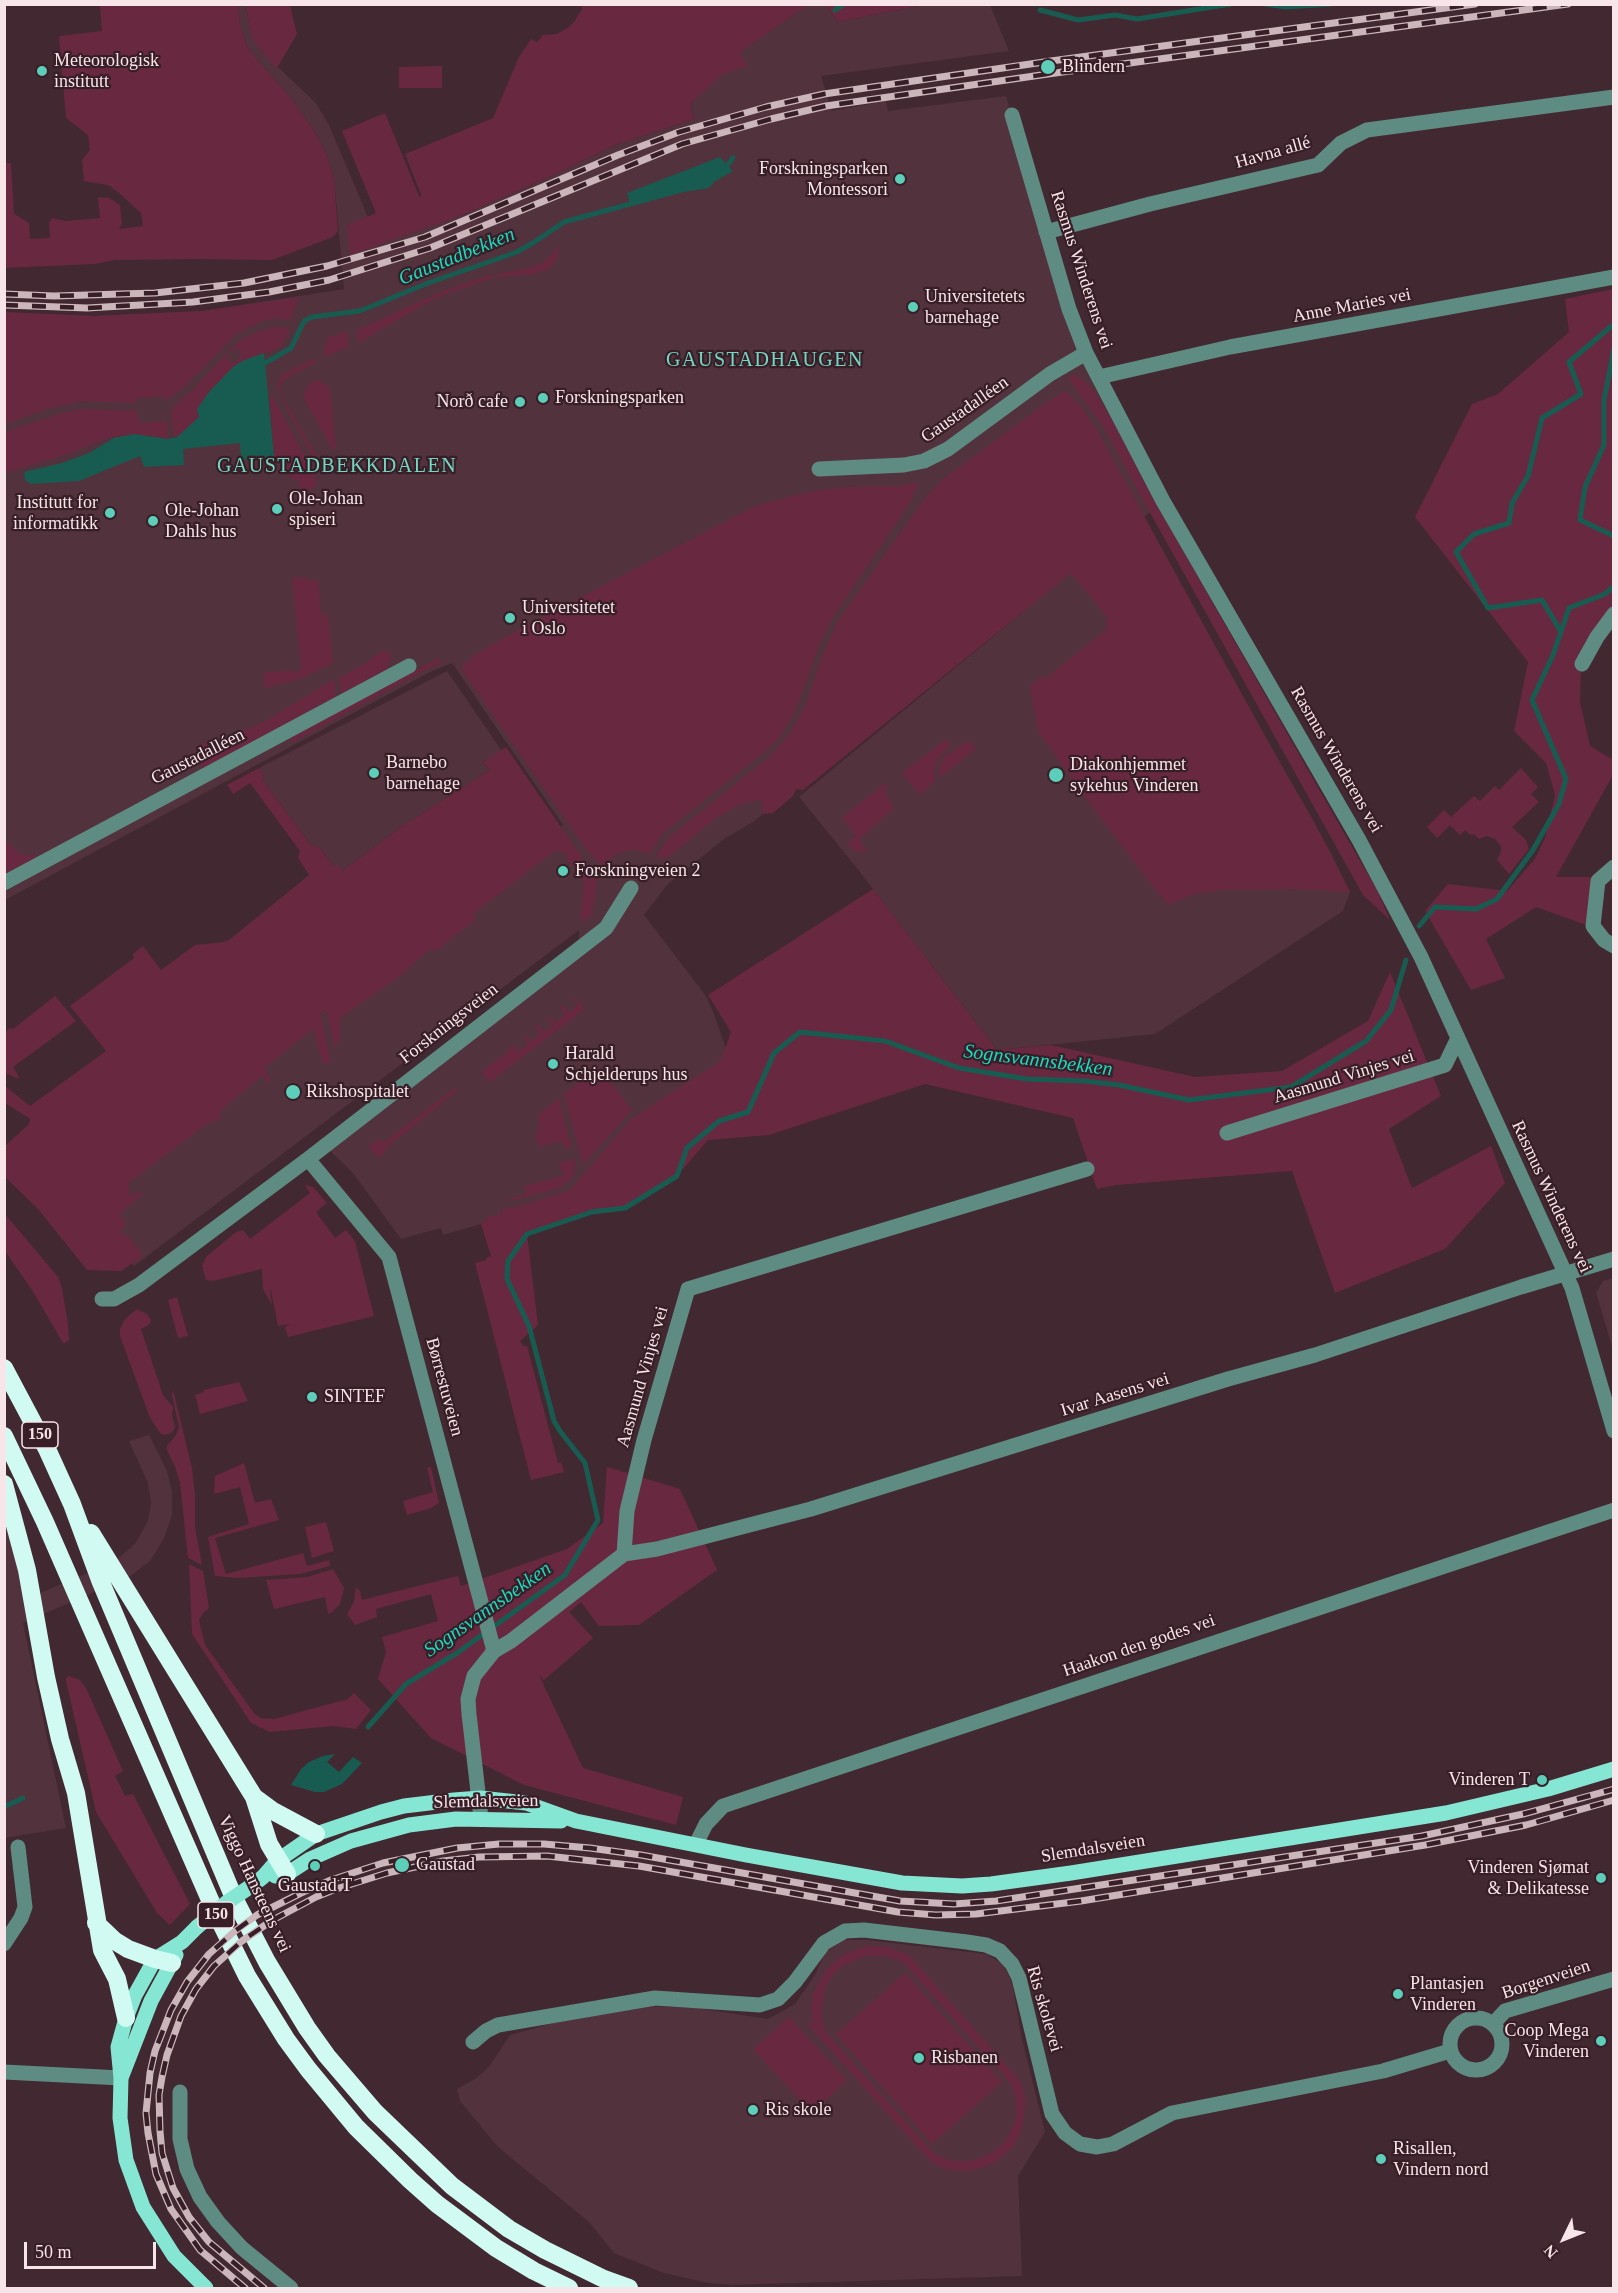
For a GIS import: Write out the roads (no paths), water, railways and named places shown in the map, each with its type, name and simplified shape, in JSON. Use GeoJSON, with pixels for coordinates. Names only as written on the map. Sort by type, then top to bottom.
{"type":"FeatureCollection","features":[{"type":"Feature","properties":{"kind":"highway","name":"Viggo Hansteens vei"},"geometry":{"type":"LineString","coordinates":[[4,1368],[47,1449],[72,1504],[100,1580],[234,1898],[288,1998],[327,2056],[401,2139],[452,2186],[480,2208],[545,2250],[629,2289]]}},
{"type":"Feature","properties":{"kind":"highway","name":"150"},"geometry":{"type":"LineString","coordinates":[[4,1436],[45,1522],[214,1909],[247,1976],[286,2039],[356,2127],[419,2188],[496,2248],[569,2289]]}},
{"type":"Feature","properties":{"kind":"highway"},"geometry":{"type":"LineString","coordinates":[[4,1484],[27,1570],[46,1677],[60,1739],[76,1793],[102,1950],[117,1979],[126,2018]]}},
{"type":"Feature","properties":{"kind":"highway"},"geometry":{"type":"LineString","coordinates":[[72,1504],[254,1797],[269,1844],[282,1867]]}},
{"type":"Feature","properties":{"kind":"highway"},"geometry":{"type":"LineString","coordinates":[[254,1797],[273,1811],[316,1834]]}},
{"type":"Feature","properties":{"kind":"highway"},"geometry":{"type":"LineString","coordinates":[[96,1923],[115,1941],[164,1961]]}},
{"type":"Feature","properties":{"kind":"main road","name":"Slemdalsveien"},"geometry":{"type":"LineString","coordinates":[[206,2289],[174,2256],[163,2240],[143,2207],[126,2160],[120,2118],[122,2078],[118,2047],[126,2018],[135,1995],[197,1927],[226,1903],[282,1867],[316,1834],[350,1821],[404,1806],[480,1798],[526,1803],[576,1821],[746,1856],[902,1883],[943,1886],[991,1884],[1071,1873],[1446,1813],[1548,1789],[1614,1769]]}},
{"type":"Feature","properties":{"kind":"main road","name":"Slemdalsveien"},"geometry":{"type":"LineString","coordinates":[[282,1867],[310,1859],[351,1841],[433,1821],[481,1818],[576,1821]]}},
{"type":"Feature","properties":{"kind":"main road","name":"Slemdalsveien"},"geometry":{"type":"LineString","coordinates":[[122,2078],[152,2001],[164,1961]]}},
{"type":"Feature","properties":{"kind":"street","name":"Havna allé"},"geometry":{"type":"LineString","coordinates":[[1046,232],[1150,204],[1318,165],[1341,143],[1367,130],[1614,97]]}},
{"type":"Feature","properties":{"kind":"street","name":"Rasmus Winderens vei"},"geometry":{"type":"LineString","coordinates":[[1012,115],[1069,309],[1086,353],[1163,501],[1354,830],[1411,938],[1572,1288],[1614,1431]]}},
{"type":"Feature","properties":{"kind":"street","name":"Anne Maries vei"},"geometry":{"type":"LineString","coordinates":[[1099,377],[1230,347],[1614,277]]}},
{"type":"Feature","properties":{"kind":"street","name":"Gaustadalléen"},"geometry":{"type":"LineString","coordinates":[[819,469],[915,464],[939,454],[965,438],[1050,374],[1086,353]]}},
{"type":"Feature","properties":{"kind":"street"},"geometry":{"type":"LineString","coordinates":[[1582,664],[1597,637],[1614,614]]}},
{"type":"Feature","properties":{"kind":"street","name":"Gaustadalléen"},"geometry":{"type":"LineString","coordinates":[[4,883],[409,666]]}},
{"type":"Feature","properties":{"kind":"street"},"geometry":{"type":"LineString","coordinates":[[1614,867],[1598,880],[1593,926],[1604,940],[1614,946]]}},
{"type":"Feature","properties":{"kind":"street","name":"Forskningsveien"},"geometry":{"type":"LineString","coordinates":[[102,1299],[114,1299],[139,1285],[308,1159],[606,928],[631,888]]}},
{"type":"Feature","properties":{"kind":"street","name":"Aasmund Vinjes vei"},"geometry":{"type":"LineString","coordinates":[[1227,1133],[1445,1065],[1457,1040]]}},
{"type":"Feature","properties":{"kind":"street","name":"Børrestuveien"},"geometry":{"type":"LineString","coordinates":[[308,1159],[389,1257],[493,1647]]}},
{"type":"Feature","properties":{"kind":"street","name":"Aasmund Vinjes vei"},"geometry":{"type":"LineString","coordinates":[[624,1554],[627,1511],[644,1440],[688,1289],[1087,1169]]}},
{"type":"Feature","properties":{"kind":"street","name":"Ivar Aasens vei"},"geometry":{"type":"LineString","coordinates":[[624,1554],[657,1549],[811,1509],[1315,1355],[1614,1259]]}},
{"type":"Feature","properties":{"kind":"street","name":"Haakon den godes vei"},"geometry":{"type":"LineString","coordinates":[[696,1844],[706,1824],[723,1806],[1614,1510]]}},
{"type":"Feature","properties":{"kind":"street"},"geometry":{"type":"LineString","coordinates":[[481,1818],[468,1699],[474,1676],[493,1647],[511,1641],[624,1554]]}},
{"type":"Feature","properties":{"kind":"street"},"geometry":{"type":"LineString","coordinates":[[4,1944],[21,1918],[25,1907],[18,1847]]}},
{"type":"Feature","properties":{"kind":"street","name":"Ris skolevei"},"geometry":{"type":"LineString","coordinates":[[473,2042],[498,2025],[655,1998],[760,2005],[778,2000],[795,1982],[824,1943],[845,1931],[864,1930],[967,1942],[986,1945],[1000,1951],[1012,1964],[1018,1978],[1052,2114],[1065,2133],[1080,2144],[1097,2147],[1113,2144],[1172,2113],[1383,2071],[1450,2051]]}},
{"type":"Feature","properties":{"kind":"street","name":"Borgenveien"},"geometry":{"type":"LineString","coordinates":[[1493,2024],[1505,2011],[1614,1979]]}},
{"type":"Feature","properties":{"kind":"street"},"geometry":{"type":"LineString","coordinates":[[1477,2018],[1493,2024],[1502,2038],[1502,2047],[1495,2063],[1487,2068],[1470,2070],[1462,2067],[1450,2051],[1451,2035],[1461,2022],[1477,2018]]}},
{"type":"Feature","properties":{"kind":"street"},"geometry":{"type":"LineString","coordinates":[[4,2072],[122,2078]]}},
{"type":"Feature","properties":{"kind":"street"},"geometry":{"type":"LineString","coordinates":[[180,2092],[179,2125],[183,2154],[200,2197],[218,2222],[243,2248],[291,2289]]}},
{"type":"Feature","properties":{"kind":"waterway","name":"Gaustadbekken"},"geometry":{"type":"LineString","coordinates":[[835,10],[844,4]]}},
{"type":"Feature","properties":{"kind":"waterway","name":"Gaustadbekken"},"geometry":{"type":"LineString","coordinates":[[1040,10],[1078,20],[1115,15],[1137,19],[1231,4]]}},
{"type":"Feature","properties":{"kind":"waterway","name":"Gaustadbekken"},"geometry":{"type":"LineString","coordinates":[[1265,4],[1286,7],[1331,4]]}},
{"type":"Feature","properties":{"kind":"waterway","name":"Gaustadbekken"},"geometry":{"type":"LineString","coordinates":[[724,169],[733,158]]}},
{"type":"Feature","properties":{"kind":"waterway","name":"Gaustadbekken"},"geometry":{"type":"LineString","coordinates":[[265,363],[291,348],[304,321],[312,317],[359,311],[428,283],[517,252],[564,222],[685,189],[707,186],[711,182]]}},
{"type":"Feature","properties":{"kind":"waterway","name":"Sognsvannsbekken"},"geometry":{"type":"LineString","coordinates":[[1561,632],[1542,600],[1488,608],[1456,552],[1474,534],[1509,523],[1512,503],[1528,476],[1542,418],[1581,394],[1569,362],[1614,324]]}},
{"type":"Feature","properties":{"kind":"waterway","name":"Sognsvannsbekken"},"geometry":{"type":"LineString","coordinates":[[1614,349],[1604,400],[1604,445],[1585,487],[1580,520],[1614,536]]}},
{"type":"Feature","properties":{"kind":"waterway"},"geometry":{"type":"LineString","coordinates":[[1419,926],[1435,907],[1476,909],[1497,899],[1533,850],[1559,804],[1566,779],[1532,700],[1553,655],[1569,608],[1605,594],[1614,586]]}},
{"type":"Feature","properties":{"kind":"waterway","name":"Sognsvannsbekken"},"geometry":{"type":"LineString","coordinates":[[368,1727],[406,1684],[457,1653],[565,1575],[598,1520],[585,1463],[554,1421],[529,1326],[507,1279],[508,1261],[527,1234],[592,1212],[625,1208],[677,1176],[687,1148],[719,1121],[748,1112],[774,1053],[800,1032],[885,1041],[959,1068],[1027,1079],[1119,1085],[1189,1100],[1291,1087],[1366,1041],[1391,1010],[1406,960]]}},
{"type":"Feature","properties":{"kind":"waterway","name":"Sognsvannsbekken"},"geometry":{"type":"LineString","coordinates":[[4,1807],[23,1798]]}},
{"type":"Feature","properties":{"kind":"railway"},"geometry":{"type":"LineString","coordinates":[[4,294],[54,296],[155,293],[244,283],[327,266],[425,237],[618,155],[679,132],[766,107],[824,94],[1475,4]]}},
{"type":"Feature","properties":{"kind":"railway"},"geometry":{"type":"LineString","coordinates":[[4,305],[87,308],[193,302],[269,292],[329,280],[430,248],[682,144],[826,106],[1568,4]]}},
{"type":"Feature","properties":{"kind":"railway"},"geometry":{"type":"LineString","coordinates":[[245,2288],[200,2250],[171,2209],[156,2174],[148,2133],[146,2113],[150,2073],[155,2051],[171,2010],[187,1982],[209,1954],[257,1915],[331,1880],[383,1863],[457,1848],[499,1844],[544,1844],[641,1855],[900,1901],[954,1904],[996,1901],[1422,1836],[1523,1814],[1614,1789]]}},
{"type":"Feature","properties":{"kind":"railway"},"geometry":{"type":"LineString","coordinates":[[264,2288],[209,2242],[189,2217],[173,2188],[162,2153],[159,2095],[162,2077],[181,2016],[196,1989],[214,1966],[242,1941],[271,1921],[336,1889],[387,1873],[443,1861],[479,1857],[547,1856],[639,1866],[898,1912],[936,1915],[976,1914],[1081,1901],[1425,1845],[1526,1825],[1614,1800]]}},
{"type":"Feature","properties":{"kind":"place","name":"Blindern"},"geometry":{"type":"Point","coordinates":[1048,67]}},
{"type":"Feature","properties":{"kind":"place","name":"Meteorologisk institutt"},"geometry":{"type":"Point","coordinates":[42,71]}},
{"type":"Feature","properties":{"kind":"place","name":"Forskningsparken Montessori"},"geometry":{"type":"Point","coordinates":[900,179]}},
{"type":"Feature","properties":{"kind":"place","name":"Universitetets barnehage"},"geometry":{"type":"Point","coordinates":[913,307]}},
{"type":"Feature","properties":{"kind":"place","name":"Forskningsparken"},"geometry":{"type":"Point","coordinates":[543,398]}},
{"type":"Feature","properties":{"kind":"place","name":"Norð cafe"},"geometry":{"type":"Point","coordinates":[520,402]}},
{"type":"Feature","properties":{"kind":"place","name":"Ole-Johan spiseri"},"geometry":{"type":"Point","coordinates":[277,509]}},
{"type":"Feature","properties":{"kind":"place","name":"Institutt for informatikk"},"geometry":{"type":"Point","coordinates":[110,513]}},
{"type":"Feature","properties":{"kind":"place","name":"Ole-Johan Dahls hus"},"geometry":{"type":"Point","coordinates":[153,521]}},
{"type":"Feature","properties":{"kind":"place","name":"Universitetet i Oslo"},"geometry":{"type":"Point","coordinates":[510,618]}},
{"type":"Feature","properties":{"kind":"place","name":"Barnebo barnehage"},"geometry":{"type":"Point","coordinates":[374,773]}},
{"type":"Feature","properties":{"kind":"place","name":"Diakonhjemmet sykehus Vinderen"},"geometry":{"type":"Point","coordinates":[1056,775]}},
{"type":"Feature","properties":{"kind":"place","name":"Forskningveien 2"},"geometry":{"type":"Point","coordinates":[563,871]}},
{"type":"Feature","properties":{"kind":"place","name":"Harald Schjelderups hus"},"geometry":{"type":"Point","coordinates":[553,1064]}},
{"type":"Feature","properties":{"kind":"place","name":"Rikshospitalet"},"geometry":{"type":"Point","coordinates":[293,1092]}},
{"type":"Feature","properties":{"kind":"place","name":"SINTEF"},"geometry":{"type":"Point","coordinates":[312,1397]}},
{"type":"Feature","properties":{"kind":"place","name":"Vinderen T"},"geometry":{"type":"Point","coordinates":[1542,1780]}},
{"type":"Feature","properties":{"kind":"place","name":"Gaustad"},"geometry":{"type":"Point","coordinates":[402,1865]}},
{"type":"Feature","properties":{"kind":"place","name":"Gaustad T"},"geometry":{"type":"Point","coordinates":[315,1866]}},
{"type":"Feature","properties":{"kind":"place","name":"Vinderen Sjømat & Delikatesse"},"geometry":{"type":"Point","coordinates":[1601,1878]}},
{"type":"Feature","properties":{"kind":"place","name":"Plantasjen Vinderen"},"geometry":{"type":"Point","coordinates":[1398,1994]}},
{"type":"Feature","properties":{"kind":"place","name":"Coop Mega Vinderen"},"geometry":{"type":"Point","coordinates":[1601,2041]}},
{"type":"Feature","properties":{"kind":"place","name":"Risbanen"},"geometry":{"type":"Point","coordinates":[919,2058]}},
{"type":"Feature","properties":{"kind":"place","name":"Ris skole"},"geometry":{"type":"Point","coordinates":[753,2110]}},
{"type":"Feature","properties":{"kind":"place","name":"Risallen, Vindern nord"},"geometry":{"type":"Point","coordinates":[1381,2159]}},
{"type":"Feature","properties":{"kind":"district","name":"GAUSTADHAUGEN"},"geometry":{"type":"Point","coordinates":[765,361]}},
{"type":"Feature","properties":{"kind":"district","name":"GAUSTADBEKKDALEN"},"geometry":{"type":"Point","coordinates":[337,467]}}]}
